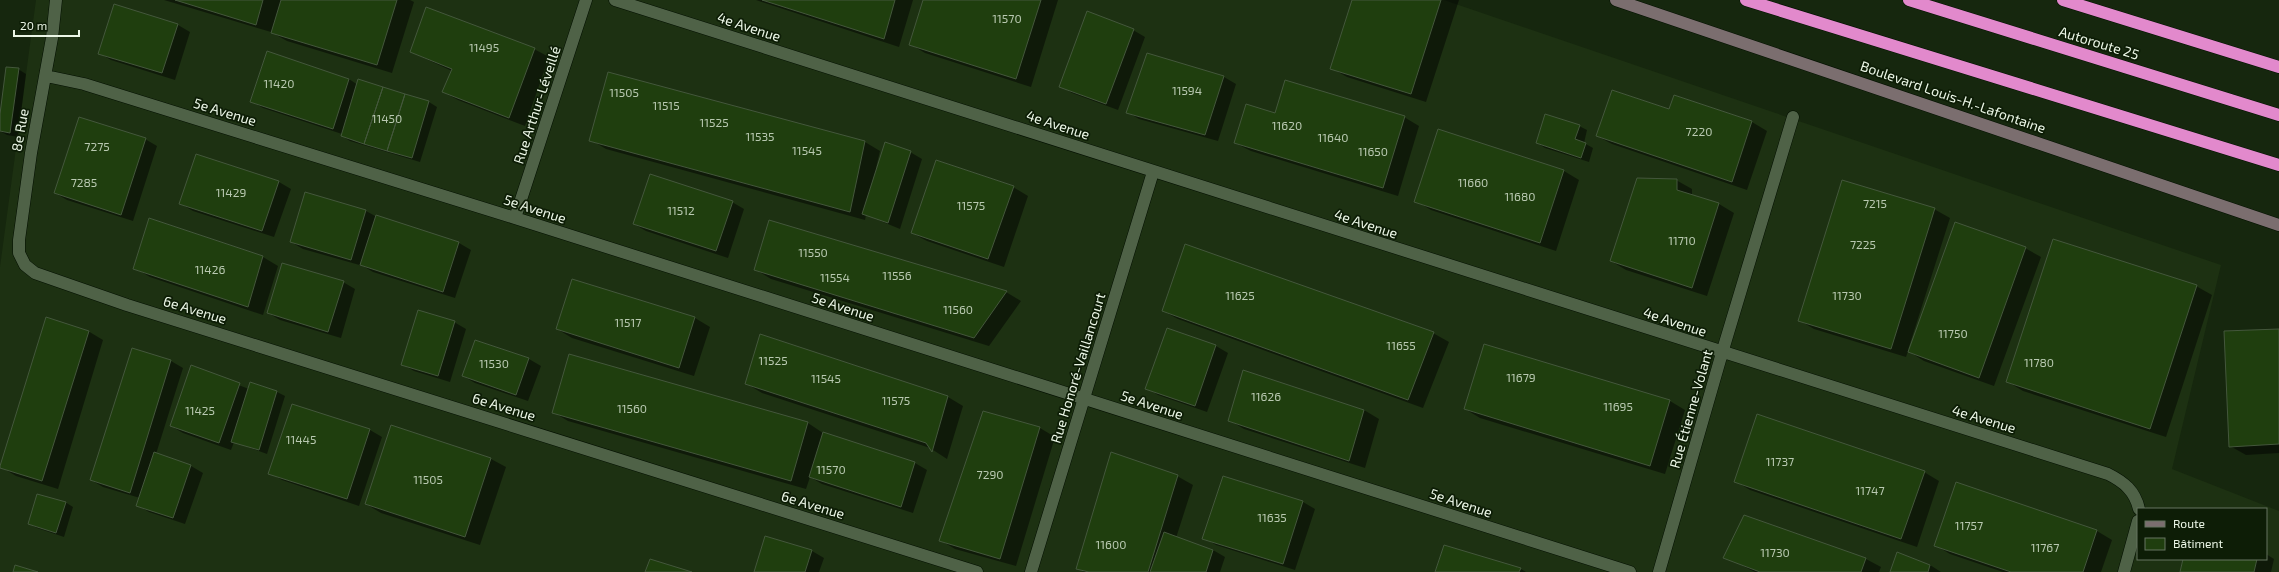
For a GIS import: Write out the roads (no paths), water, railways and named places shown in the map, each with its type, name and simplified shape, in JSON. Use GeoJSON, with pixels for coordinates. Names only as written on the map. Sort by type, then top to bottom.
{"type":"FeatureCollection","features":[{"type":"Feature","properties":{"kind":"highway"},"geometry":{"type":"LineString","coordinates":[[1746,0],[2279,165]]}},
{"type":"Feature","properties":{"kind":"highway","name":"Autoroute 25"},"geometry":{"type":"LineString","coordinates":[[1909,0],[2279,115]]}},
{"type":"Feature","properties":{"kind":"highway"},"geometry":{"type":"LineString","coordinates":[[2063,0],[2279,67]]}},
{"type":"Feature","properties":{"kind":"highway"},"geometry":{"type":"LineString","coordinates":[[2080,0],[2123,19]]}},
{"type":"Feature","properties":{"kind":"main road","name":"Boulevard Louis-H.-Lafontaine"},"geometry":{"type":"LineString","coordinates":[[1616,0],[2279,225]]}},
{"type":"Feature","properties":{"kind":"street","name":"8e Rue"},"geometry":{"type":"LineString","coordinates":[[25,264],[19,253],[19,240],[31,153],[46,76],[56,0]]}},
{"type":"Feature","properties":{"kind":"street","name":"Rue Arthur-Léveillé"},"geometry":{"type":"LineString","coordinates":[[515,218],[586,0]]}},
{"type":"Feature","properties":{"kind":"street","name":"4e Avenue"},"geometry":{"type":"LineString","coordinates":[[615,0],[1722,353],[2108,474],[2123,481],[2133,494],[2139,508]]}},
{"type":"Feature","properties":{"kind":"street","name":"5e Avenue"},"geometry":{"type":"LineString","coordinates":[[46,76],[84,84],[515,218],[1630,572]]}},
{"type":"Feature","properties":{"kind":"street","name":"Rue Étienne-Volant"},"geometry":{"type":"LineString","coordinates":[[1660,572],[1722,353],[1793,117]]}},
{"type":"Feature","properties":{"kind":"street","name":"Rue Honoré-Vaillancourt"},"geometry":{"type":"LineString","coordinates":[[1031,572],[1154,172]]}},
{"type":"Feature","properties":{"kind":"street","name":"6e Avenue"},"geometry":{"type":"LineString","coordinates":[[25,264],[35,273],[68,286],[977,572]]}},
{"type":"Feature","properties":{"kind":"street"},"geometry":{"type":"LineString","coordinates":[[2124,572],[2137,525]]}}]}
